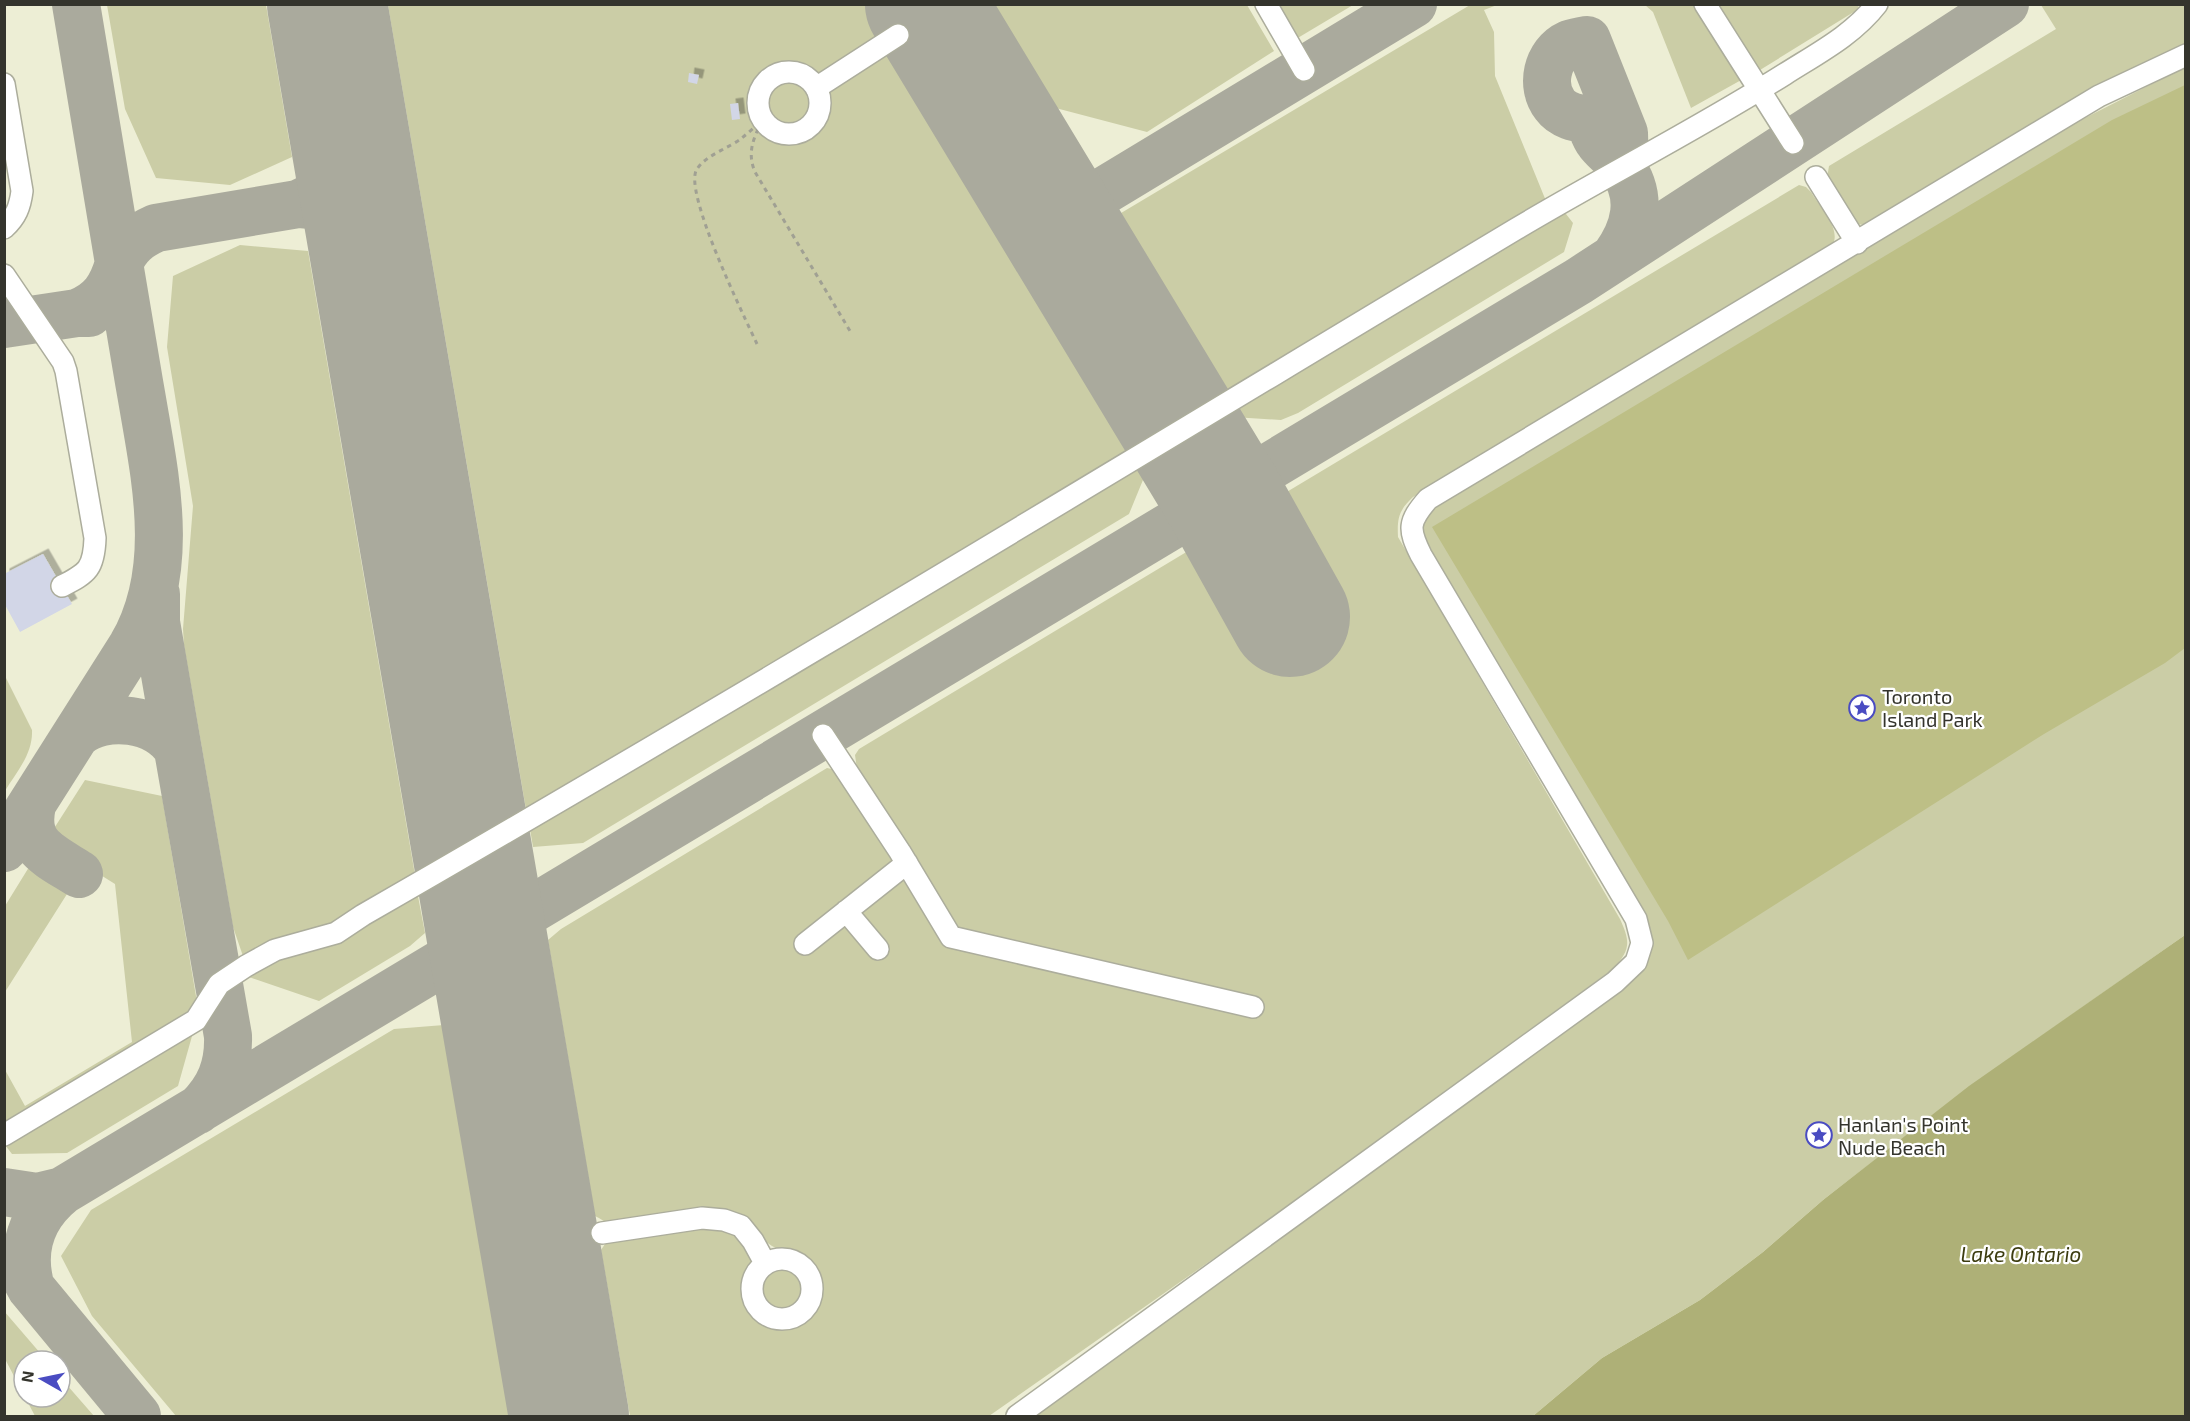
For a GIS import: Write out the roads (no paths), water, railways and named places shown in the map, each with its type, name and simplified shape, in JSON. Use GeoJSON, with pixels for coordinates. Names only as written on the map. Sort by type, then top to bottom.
{"type":"FeatureCollection","features":[{"type":"Feature","properties":{"kind":"lane"},"geometry":{"type":"LineString","coordinates":[[1266,4],[1304,70]]}},
{"type":"Feature","properties":{"kind":"lane"},"geometry":{"type":"LineString","coordinates":[[1706,4],[1793,143]]}},
{"type":"Feature","properties":{"kind":"lane"},"geometry":{"type":"LineString","coordinates":[[4,1135],[196,1020],[219,984],[246,966],[275,950],[336,933],[1528,222],[1760,90],[1842,38],[1866,18],[1877,4]]}},
{"type":"Feature","properties":{"kind":"lane"},"geometry":{"type":"LineString","coordinates":[[816,88],[898,35]]}},
{"type":"Feature","properties":{"kind":"lane"},"geometry":{"type":"LineString","coordinates":[[1017,1416],[1616,982],[1636,962],[1642,943],[1636,918],[1421,555],[1411,534],[1413,516],[1428,499],[2099,96],[2186,55]]}},
{"type":"Feature","properties":{"kind":"lane"},"geometry":{"type":"LineString","coordinates":[[792,71],[802,74],[816,88],[820,98],[820,108],[816,118],[800,132],[790,134],[770,128],[758,110],[760,90],[773,75],[792,71]]}},
{"type":"Feature","properties":{"kind":"lane"},"geometry":{"type":"LineString","coordinates":[[4,84],[22,191],[16,214],[4,228]]}},
{"type":"Feature","properties":{"kind":"lane"},"geometry":{"type":"LineString","coordinates":[[1816,177],[1857,243]]}},
{"type":"Feature","properties":{"kind":"lane"},"geometry":{"type":"LineString","coordinates":[[4,275],[63,363],[66,371],[94,538],[94,555],[91,566],[82,576],[62,586]]}},
{"type":"Feature","properties":{"kind":"lane"},"geometry":{"type":"LineString","coordinates":[[823,735],[907,863],[951,937],[1253,1007]]}},
{"type":"Feature","properties":{"kind":"lane"},"geometry":{"type":"LineString","coordinates":[[805,944],[907,863]]}},
{"type":"Feature","properties":{"kind":"lane"},"geometry":{"type":"LineString","coordinates":[[846,911],[878,949]]}},
{"type":"Feature","properties":{"kind":"lane"},"geometry":{"type":"LineString","coordinates":[[602,1233],[702,1218],[724,1220],[741,1226],[753,1241],[765,1263]]}},
{"type":"Feature","properties":{"kind":"water","name":"Lake Ontario"},"geometry":{"type":"Polygon","coordinates":[[[2185,935],[2185,1416],[1533,1416],[1602,1358],[1700,1300],[1969,1086],[2185,935]]]}},
{"type":"Feature","properties":{"kind":"place","name":"Toronto Island Park"},"geometry":{"type":"Point","coordinates":[1862,708]}},
{"type":"Feature","properties":{"kind":"place","name":"Hanlan's Point Nude Beach"},"geometry":{"type":"Point","coordinates":[1819,1135]}}]}
